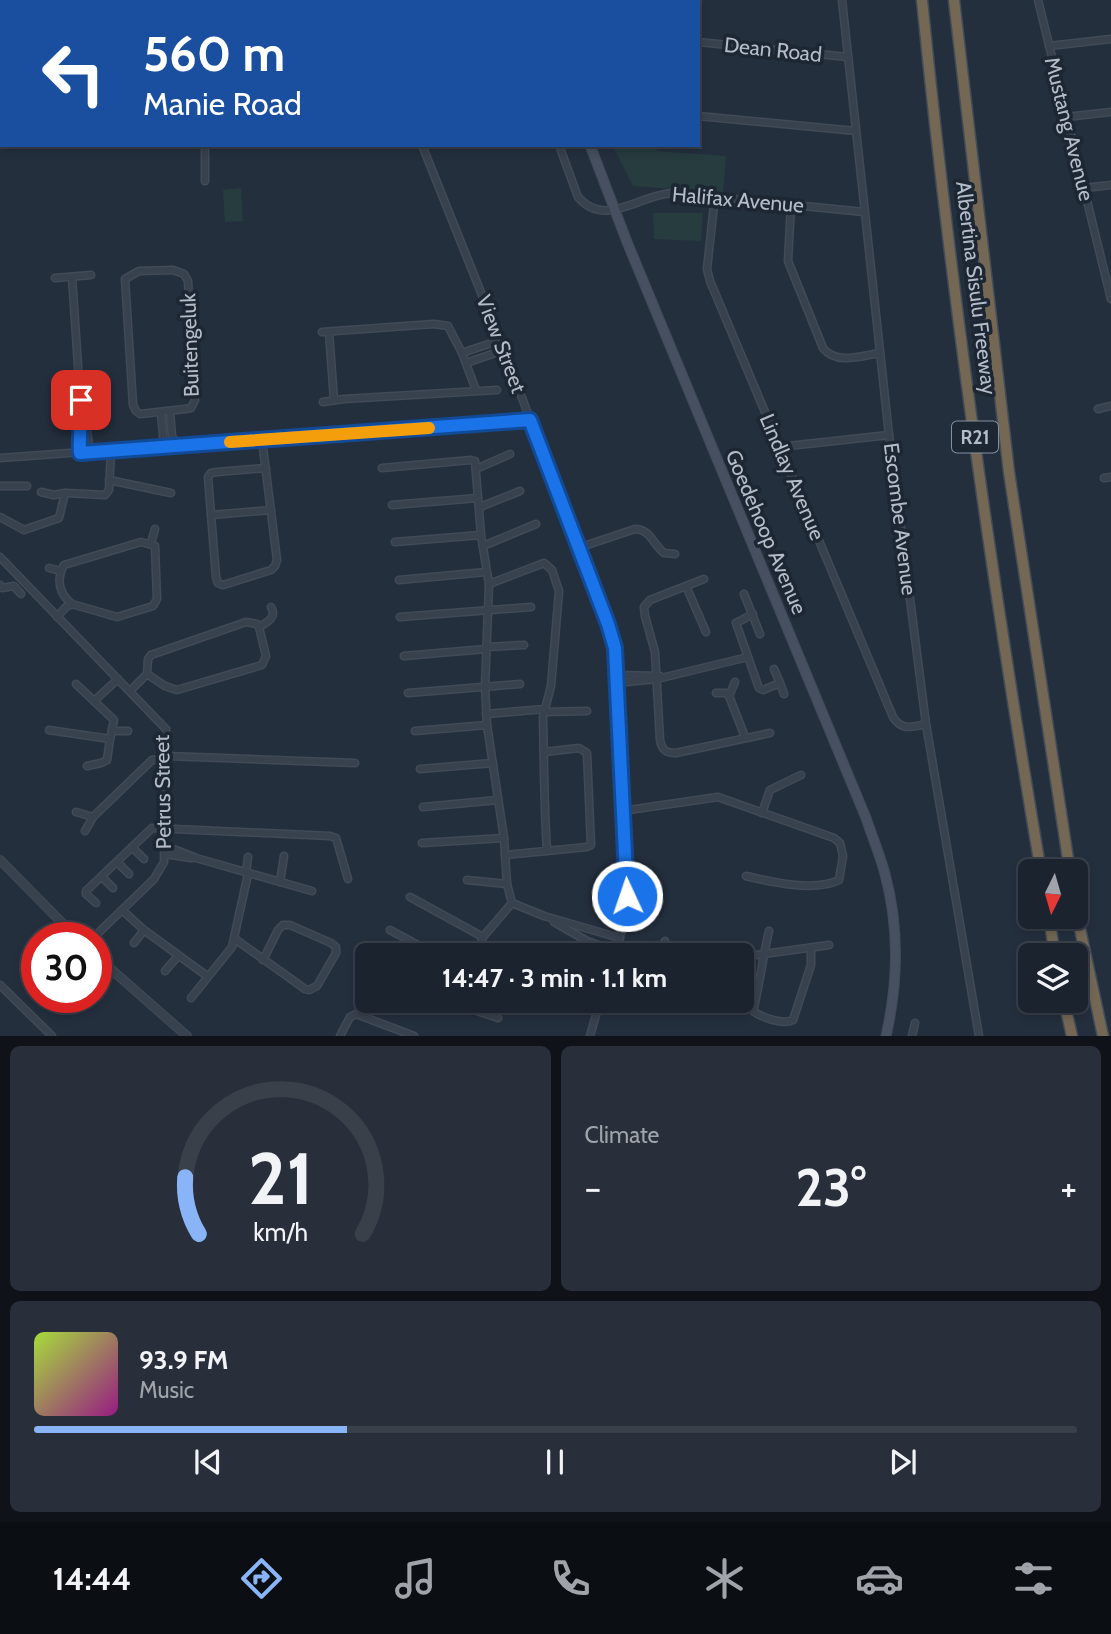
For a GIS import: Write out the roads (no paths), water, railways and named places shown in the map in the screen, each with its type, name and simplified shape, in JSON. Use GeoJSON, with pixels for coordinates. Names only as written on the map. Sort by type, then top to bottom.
{"type":"FeatureCollection","features":[{"type":"Feature","properties":{"kind":"highway","name":"Albertina Sisulu Freeway"},"geometry":{"type":"LineString","coordinates":[[922,0],[933,112],[979,468],[1039,859]]}},
{"type":"Feature","properties":{"kind":"highway","name":"Albertina Sisulu Freeway"},"geometry":{"type":"LineString","coordinates":[[954,0],[1009,472],[1068,859]]}},
{"type":"Feature","properties":{"kind":"highway"},"geometry":{"type":"LineString","coordinates":[[1080,929],[1103,1035]]}},
{"type":"Feature","properties":{"kind":"highway"},"geometry":{"type":"LineString","coordinates":[[1067,1013],[1072,1035]]}},
{"type":"Feature","properties":{"kind":"main road","name":"Goedehoop Avenue"},"geometry":{"type":"LineString","coordinates":[[591,147],[614,210],[866,818],[885,873],[894,936],[894,997],[886,1035]]}},
{"type":"Feature","properties":{"kind":"street","name":"Escombe Avenue"},"geometry":{"type":"LineString","coordinates":[[842,0],[889,435],[926,724],[978,1035]]}},
{"type":"Feature","properties":{"kind":"street","name":"Mustang Avenue"},"geometry":{"type":"LineString","coordinates":[[1038,0],[1111,299]]}},
{"type":"Feature","properties":{"kind":"street"},"geometry":{"type":"LineString","coordinates":[[1049,46],[1111,39]]}},
{"type":"Feature","properties":{"kind":"street","name":"Dean Road"},"geometry":{"type":"LineString","coordinates":[[700,42],[848,57]]}},
{"type":"Feature","properties":{"kind":"street"},"geometry":{"type":"LineString","coordinates":[[1066,117],[1111,112]]}},
{"type":"Feature","properties":{"kind":"street"},"geometry":{"type":"LineString","coordinates":[[700,116],[856,131]]}},
{"type":"Feature","properties":{"kind":"street"},"geometry":{"type":"LineString","coordinates":[[205,147],[205,181]]}},
{"type":"Feature","properties":{"kind":"street","name":"View Street"},"geometry":{"type":"LineString","coordinates":[[423,147],[530,420],[615,648],[627,906],[618,943]]}},
{"type":"Feature","properties":{"kind":"street"},"geometry":{"type":"LineString","coordinates":[[560,147],[580,200],[597,211],[614,210]]}},
{"type":"Feature","properties":{"kind":"street"},"geometry":{"type":"LineString","coordinates":[[1084,188],[1111,185]]}},
{"type":"Feature","properties":{"kind":"street","name":"Halifax Avenue"},"geometry":{"type":"LineString","coordinates":[[614,210],[662,193],[864,212]]}},
{"type":"Feature","properties":{"kind":"street","name":"Lindlay Avenue"},"geometry":{"type":"LineString","coordinates":[[715,196],[708,274],[892,717],[898,725],[908,728],[926,724]]}},
{"type":"Feature","properties":{"kind":"street"},"geometry":{"type":"LineString","coordinates":[[791,204],[787,254],[789,264],[825,350],[838,358],[880,353]]}},
{"type":"Feature","properties":{"kind":"street"},"geometry":{"type":"LineString","coordinates":[[1101,259],[1111,258]]}},
{"type":"Feature","properties":{"kind":"street","name":"Buitengeluk"},"geometry":{"type":"LineString","coordinates":[[139,271],[180,271],[187,278],[195,400],[191,408],[162,413],[140,414],[135,411],[133,405],[124,285],[125,279],[139,271]]}},
{"type":"Feature","properties":{"kind":"street"},"geometry":{"type":"LineString","coordinates":[[55,278],[91,275]]}},
{"type":"Feature","properties":{"kind":"street"},"geometry":{"type":"LineString","coordinates":[[72,277],[82,425],[80,453]]}},
{"type":"Feature","properties":{"kind":"street"},"geometry":{"type":"LineString","coordinates":[[334,400],[325,332],[442,324],[448,326],[454,333],[476,390]]}},
{"type":"Feature","properties":{"kind":"street"},"geometry":{"type":"LineString","coordinates":[[462,353],[499,340]]}},
{"type":"Feature","properties":{"kind":"street"},"geometry":{"type":"LineString","coordinates":[[466,363],[503,350]]}},
{"type":"Feature","properties":{"kind":"street"},"geometry":{"type":"LineString","coordinates":[[323,402],[497,390]]}},
{"type":"Feature","properties":{"kind":"street"},"geometry":{"type":"LineString","coordinates":[[1098,409],[1111,407]]}},
{"type":"Feature","properties":{"kind":"street","name":"Buitengeluk"},"geometry":{"type":"LineString","coordinates":[[170,412],[172,436],[177,446]]}},
{"type":"Feature","properties":{"kind":"street","name":"Buitengeluk"},"geometry":{"type":"LineString","coordinates":[[162,413],[164,447]]}},
{"type":"Feature","properties":{"kind":"street"},"geometry":{"type":"LineString","coordinates":[[0,458],[530,420]]}},
{"type":"Feature","properties":{"kind":"street"},"geometry":{"type":"LineString","coordinates":[[82,425],[86,430],[90,453]]}},
{"type":"Feature","properties":{"kind":"street"},"geometry":{"type":"LineString","coordinates":[[779,447],[889,435]]}},
{"type":"Feature","properties":{"kind":"street"},"geometry":{"type":"LineString","coordinates":[[262,440],[267,468],[277,560],[271,570],[223,585],[218,583],[207,480],[211,473],[267,468]]}},
{"type":"Feature","properties":{"kind":"street"},"geometry":{"type":"LineString","coordinates":[[41,492],[54,495],[106,495],[109,490],[111,451]]}},
{"type":"Feature","properties":{"kind":"street"},"geometry":{"type":"LineString","coordinates":[[476,469],[510,454]]}},
{"type":"Feature","properties":{"kind":"street"},"geometry":{"type":"LineString","coordinates":[[383,468],[475,461],[481,535],[489,584],[486,714],[504,838],[507,884],[512,903]]}},
{"type":"Feature","properties":{"kind":"street"},"geometry":{"type":"LineString","coordinates":[[109,480],[171,493]]}},
{"type":"Feature","properties":{"kind":"street"},"geometry":{"type":"LineString","coordinates":[[0,486],[27,486]]}},
{"type":"Feature","properties":{"kind":"street"},"geometry":{"type":"LineString","coordinates":[[480,507],[520,491]]}},
{"type":"Feature","properties":{"kind":"street"},"geometry":{"type":"LineString","coordinates":[[0,517],[24,530],[54,522],[59,519],[65,493]]}},
{"type":"Feature","properties":{"kind":"street"},"geometry":{"type":"LineString","coordinates":[[392,505],[478,498]]}},
{"type":"Feature","properties":{"kind":"street"},"geometry":{"type":"LineString","coordinates":[[211,516],[271,510]]}},
{"type":"Feature","properties":{"kind":"street"},"geometry":{"type":"LineString","coordinates":[[483,546],[536,524]]}},
{"type":"Feature","properties":{"kind":"street"},"geometry":{"type":"LineString","coordinates":[[578,548],[635,528],[644,530],[664,553],[674,554]]}},
{"type":"Feature","properties":{"kind":"street"},"geometry":{"type":"LineString","coordinates":[[151,543],[155,529]]}},
{"type":"Feature","properties":{"kind":"street"},"geometry":{"type":"LineString","coordinates":[[395,542],[481,535]]}},
{"type":"Feature","properties":{"kind":"street"},"geometry":{"type":"LineString","coordinates":[[141,542],[151,543],[155,546],[156,554],[157,599],[153,606],[114,617],[66,600],[59,584],[61,571],[67,563],[141,542]]}},
{"type":"Feature","properties":{"kind":"street","name":"Petrus Street"},"geometry":{"type":"LineString","coordinates":[[0,557],[166,729],[165,854],[158,873],[110,922]]}},
{"type":"Feature","properties":{"kind":"street"},"geometry":{"type":"LineString","coordinates":[[489,584],[539,563],[547,564],[552,570],[559,592],[551,686],[545,710],[547,851]]}},
{"type":"Feature","properties":{"kind":"street"},"geometry":{"type":"LineString","coordinates":[[49,568],[61,571]]}},
{"type":"Feature","properties":{"kind":"street"},"geometry":{"type":"LineString","coordinates":[[399,580],[486,572]]}},
{"type":"Feature","properties":{"kind":"street"},"geometry":{"type":"LineString","coordinates":[[1,587],[15,573]]}},
{"type":"Feature","properties":{"kind":"street"},"geometry":{"type":"LineString","coordinates":[[704,579],[650,600],[644,607],[655,648],[659,677],[660,740],[663,750],[676,753],[770,733]]}},
{"type":"Feature","properties":{"kind":"street"},"geometry":{"type":"LineString","coordinates":[[1,587],[14,586],[21,594]]}},
{"type":"Feature","properties":{"kind":"street"},"geometry":{"type":"LineString","coordinates":[[686,586],[706,632]]}},
{"type":"Feature","properties":{"kind":"street"},"geometry":{"type":"LineString","coordinates":[[744,594],[760,634]]}},
{"type":"Feature","properties":{"kind":"street"},"geometry":{"type":"LineString","coordinates":[[57,617],[72,604]]}},
{"type":"Feature","properties":{"kind":"street"},"geometry":{"type":"LineString","coordinates":[[259,627],[272,618],[274,612],[271,607]]}},
{"type":"Feature","properties":{"kind":"street"},"geometry":{"type":"LineString","coordinates":[[400,617],[531,607]]}},
{"type":"Feature","properties":{"kind":"street"},"geometry":{"type":"LineString","coordinates":[[752,614],[736,623],[760,690],[780,683]]}},
{"type":"Feature","properties":{"kind":"street"},"geometry":{"type":"LineString","coordinates":[[130,691],[147,674],[148,659],[155,653],[246,622],[259,627],[267,656],[261,665],[177,690],[165,686],[147,674]]}},
{"type":"Feature","properties":{"kind":"street"},"geometry":{"type":"LineString","coordinates":[[404,656],[524,645]]}},
{"type":"Feature","properties":{"kind":"street"},"geometry":{"type":"LineString","coordinates":[[616,679],[659,677],[748,657]]}},
{"type":"Feature","properties":{"kind":"street"},"geometry":{"type":"LineString","coordinates":[[774,669],[785,694]]}},
{"type":"Feature","properties":{"kind":"street"},"geometry":{"type":"LineString","coordinates":[[94,701],[118,679]]}},
{"type":"Feature","properties":{"kind":"street"},"geometry":{"type":"LineString","coordinates":[[729,696],[735,682]]}},
{"type":"Feature","properties":{"kind":"street"},"geometry":{"type":"LineString","coordinates":[[76,684],[114,720],[107,760],[87,766]]}},
{"type":"Feature","properties":{"kind":"street"},"geometry":{"type":"LineString","coordinates":[[408,693],[520,684]]}},
{"type":"Feature","properties":{"kind":"street"},"geometry":{"type":"LineString","coordinates":[[716,693],[726,693],[729,696],[745,737]]}},
{"type":"Feature","properties":{"kind":"street"},"geometry":{"type":"LineString","coordinates":[[486,714],[545,710],[587,711]]}},
{"type":"Feature","properties":{"kind":"street"},"geometry":{"type":"LineString","coordinates":[[415,731],[487,725]]}},
{"type":"Feature","properties":{"kind":"street"},"geometry":{"type":"LineString","coordinates":[[49,730],[110,740]]}},
{"type":"Feature","properties":{"kind":"street"},"geometry":{"type":"LineString","coordinates":[[114,731],[128,731]]}},
{"type":"Feature","properties":{"kind":"street"},"geometry":{"type":"LineString","coordinates":[[505,855],[587,848],[591,841],[586,750],[579,748],[544,752]]}},
{"type":"Feature","properties":{"kind":"street"},"geometry":{"type":"LineString","coordinates":[[85,831],[93,817],[152,760],[167,758],[355,763]]}},
{"type":"Feature","properties":{"kind":"street"},"geometry":{"type":"LineString","coordinates":[[420,769],[493,763]]}},
{"type":"Feature","properties":{"kind":"street"},"geometry":{"type":"LineString","coordinates":[[762,813],[770,790],[801,775]]}},
{"type":"Feature","properties":{"kind":"street"},"geometry":{"type":"LineString","coordinates":[[622,811],[718,797],[834,838],[841,847],[842,868],[838,880],[820,886],[746,876]]}},
{"type":"Feature","properties":{"kind":"street"},"geometry":{"type":"LineString","coordinates":[[423,807],[498,800]]}},
{"type":"Feature","properties":{"kind":"street"},"geometry":{"type":"LineString","coordinates":[[76,812],[93,817]]}},
{"type":"Feature","properties":{"kind":"street"},"geometry":{"type":"LineString","coordinates":[[96,903],[86,892],[151,828],[330,836],[336,838],[348,879]]}},
{"type":"Feature","properties":{"kind":"street"},"geometry":{"type":"LineString","coordinates":[[422,843],[504,838]]}},
{"type":"Feature","properties":{"kind":"street"},"geometry":{"type":"LineString","coordinates":[[166,846],[196,858],[312,891]]}},
{"type":"Feature","properties":{"kind":"street"},"geometry":{"type":"LineString","coordinates":[[132,847],[144,859]]}},
{"type":"Feature","properties":{"kind":"street"},"geometry":{"type":"LineString","coordinates":[[165,854],[196,858]]}},
{"type":"Feature","properties":{"kind":"street"},"geometry":{"type":"LineString","coordinates":[[281,882],[284,856]]}},
{"type":"Feature","properties":{"kind":"street"},"geometry":{"type":"LineString","coordinates":[[191,998],[228,953],[235,939],[248,857]]}},
{"type":"Feature","properties":{"kind":"street"},"geometry":{"type":"LineString","coordinates":[[0,860],[61,922]]}},
{"type":"Feature","properties":{"kind":"street"},"geometry":{"type":"LineString","coordinates":[[117,862],[129,874]]}},
{"type":"Feature","properties":{"kind":"street"},"geometry":{"type":"LineString","coordinates":[[102,877],[113,888]]}},
{"type":"Feature","properties":{"kind":"street"},"geometry":{"type":"LineString","coordinates":[[467,880],[507,884]]}},
{"type":"Feature","properties":{"kind":"street"},"geometry":{"type":"LineString","coordinates":[[410,897],[483,937]]}},
{"type":"Feature","properties":{"kind":"street"},"geometry":{"type":"LineString","coordinates":[[512,903],[544,916],[620,938]]}},
{"type":"Feature","properties":{"kind":"street"},"geometry":{"type":"LineString","coordinates":[[481,943],[512,903]]}},
{"type":"Feature","properties":{"kind":"street"},"geometry":{"type":"LineString","coordinates":[[122,910],[144,930],[207,976]]}},
{"type":"Feature","properties":{"kind":"street"},"geometry":{"type":"LineString","coordinates":[[544,916],[592,943]]}},
{"type":"Feature","properties":{"kind":"street"},"geometry":{"type":"LineString","coordinates":[[235,939],[263,960],[305,989],[312,990],[324,975],[336,953],[336,947],[290,925],[283,925],[263,960]]}},
{"type":"Feature","properties":{"kind":"street"},"geometry":{"type":"LineString","coordinates":[[134,943],[144,930]]}},
{"type":"Feature","properties":{"kind":"street"},"geometry":{"type":"LineString","coordinates":[[390,930],[414,943]]}},
{"type":"Feature","properties":{"kind":"street"},"geometry":{"type":"LineString","coordinates":[[769,931],[754,1012],[760,1016],[789,1022],[793,1020],[811,965],[811,948]]}},
{"type":"Feature","properties":{"kind":"street"},"geometry":{"type":"LineString","coordinates":[[754,955],[829,945]]}},
{"type":"Feature","properties":{"kind":"street"},"geometry":{"type":"LineString","coordinates":[[165,971],[178,956]]}},
{"type":"Feature","properties":{"kind":"street"},"geometry":{"type":"LineString","coordinates":[[112,970],[187,1035]]}},
{"type":"Feature","properties":{"kind":"street"},"geometry":{"type":"LineString","coordinates":[[1,987],[52,1035]]}},
{"type":"Feature","properties":{"kind":"street"},"geometry":{"type":"LineString","coordinates":[[485,1013],[498,1018]]}},
{"type":"Feature","properties":{"kind":"street"},"geometry":{"type":"LineString","coordinates":[[590,1035],[596,1013]]}},
{"type":"Feature","properties":{"kind":"street"},"geometry":{"type":"LineString","coordinates":[[340,1035],[350,1017],[356,1014],[414,1035]]}},
{"type":"Feature","properties":{"kind":"street"},"geometry":{"type":"LineString","coordinates":[[912,1035],[915,1023]]}},
{"type":"Feature","properties":{"kind":"street"},"geometry":{"type":"LineString","coordinates":[[390,1035],[394,1028]]}}]}
